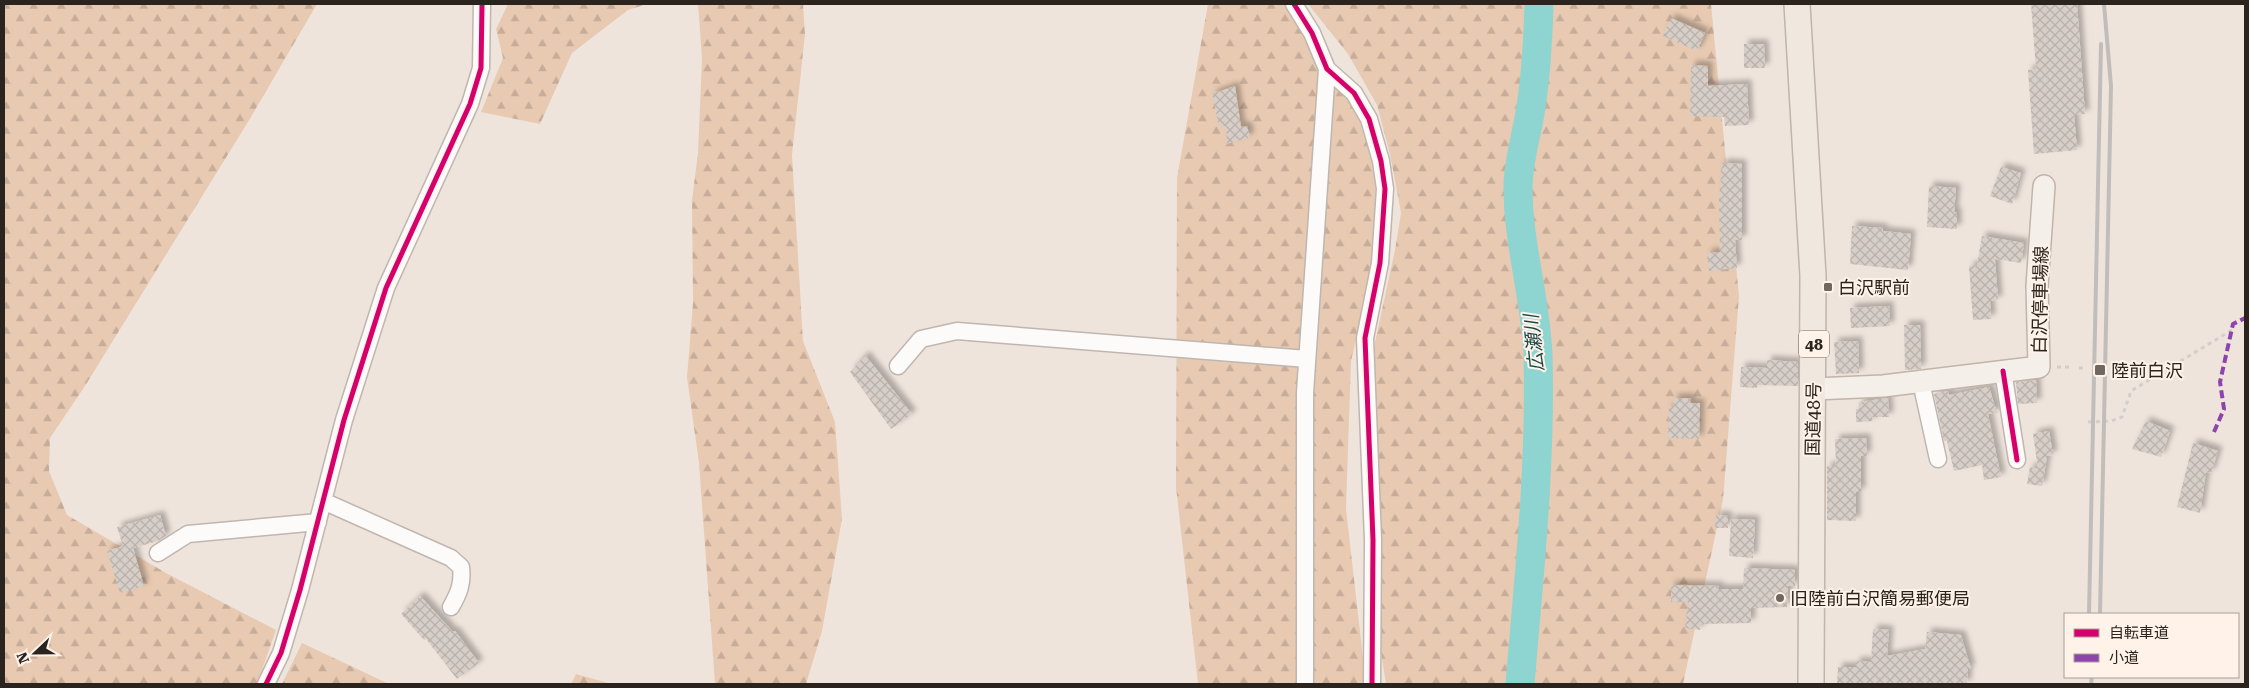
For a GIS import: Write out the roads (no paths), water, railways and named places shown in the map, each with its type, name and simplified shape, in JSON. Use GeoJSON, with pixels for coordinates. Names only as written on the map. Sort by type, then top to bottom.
{"type":"FeatureCollection","features":[{"type":"Feature","properties":{"kind":"highway","name":"国道48号"},"geometry":{"type":"LineString","coordinates":[[1796,4],[1813,276],[1814,389],[1811,684]]}},
{"type":"Feature","properties":{"kind":"main road","name":"白沢停車場線"},"geometry":{"type":"LineString","coordinates":[[1814,389],[1921,382],[2039,367],[2037,286],[2044,186]]}},
{"type":"Feature","properties":{"kind":"street"},"geometry":{"type":"LineString","coordinates":[[266,684],[281,652],[318,522],[344,420],[386,288],[470,104],[481,68],[482,4]]}},
{"type":"Feature","properties":{"kind":"street"},"geometry":{"type":"LineString","coordinates":[[1294,4],[1312,33],[1327,69],[1354,93],[1369,119],[1381,161],[1385,189],[1380,263],[1365,338],[1373,540],[1372,684]]}},
{"type":"Feature","properties":{"kind":"street"},"geometry":{"type":"LineString","coordinates":[[1305,684],[1307,359],[1327,69]]}},
{"type":"Feature","properties":{"kind":"street"},"geometry":{"type":"LineString","coordinates":[[898,366],[921,339],[957,331],[1307,359]]}},
{"type":"Feature","properties":{"kind":"street"},"geometry":{"type":"LineString","coordinates":[[2003,372],[2017,460]]}},
{"type":"Feature","properties":{"kind":"street"},"geometry":{"type":"LineString","coordinates":[[1921,382],[1938,460]]}},
{"type":"Feature","properties":{"kind":"street"},"geometry":{"type":"LineString","coordinates":[[323,502],[451,558],[461,567],[463,579],[451,607]]}},
{"type":"Feature","properties":{"kind":"street"},"geometry":{"type":"LineString","coordinates":[[158,553],[188,534],[318,522]]}},
{"type":"Feature","properties":{"kind":"waterway","name":"広瀬川"},"geometry":{"type":"LineString","coordinates":[[1520,684],[1534,520],[1538,438],[1538,356],[1537,335],[1521,230],[1518,178],[1534,86],[1539,4]]}},
{"type":"Feature","properties":{"kind":"railway"},"geometry":{"type":"LineString","coordinates":[[2100,613],[2111,86],[2104,4]]}},
{"type":"Feature","properties":{"kind":"railway"},"geometry":{"type":"LineString","coordinates":[[2089,613],[2101,44]]}},
{"type":"Feature","properties":{"kind":"railway"},"geometry":{"type":"LineString","coordinates":[[2091,684],[2092,678]]}},
{"type":"Feature","properties":{"kind":"place","name":"白沢駅前"},"geometry":{"type":"Point","coordinates":[1828,287]}},
{"type":"Feature","properties":{"kind":"place","name":"陸前白沢"},"geometry":{"type":"Point","coordinates":[2100,370]}},
{"type":"Feature","properties":{"kind":"place","name":"旧陸前白沢簡易郵便局"},"geometry":{"type":"Point","coordinates":[1780,598]}}]}
